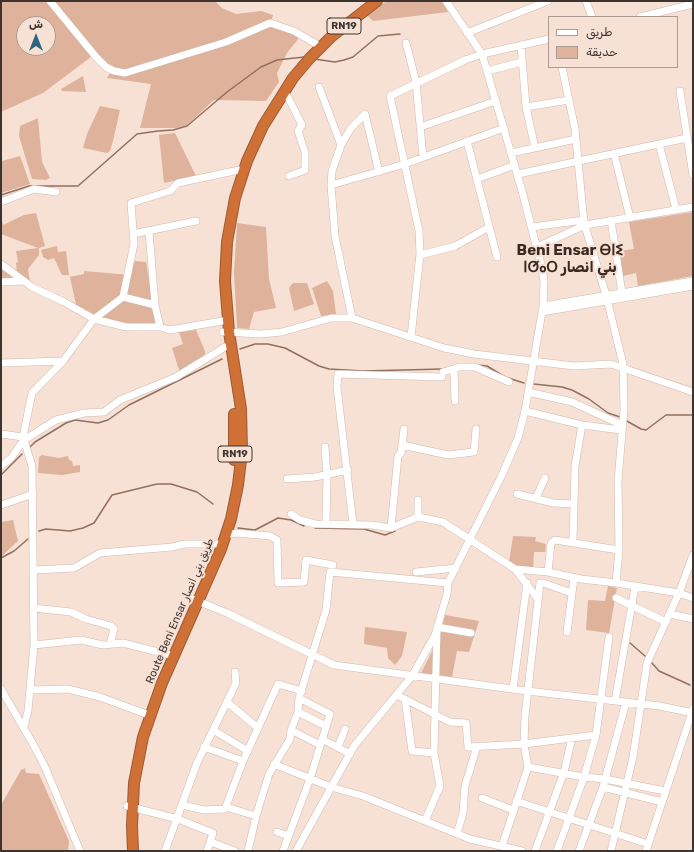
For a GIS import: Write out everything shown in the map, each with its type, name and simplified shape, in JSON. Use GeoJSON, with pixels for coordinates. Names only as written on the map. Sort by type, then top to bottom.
{"type":"FeatureCollection","features":[{"type":"Feature","properties":{"kind":"highway","name":"Route Beni Ensar طريق بني انصار"},"geometry":{"type":"LineString","coordinates":[[127,851],[132,759],[147,714],[171,655],[222,541],[237,494],[240,398],[225,326],[219,278],[221,250],[228,207],[239,170],[266,111],[310,53],[338,23],[366,1]]}},
{"type":"Feature","properties":{"kind":"highway","name":"Route Beni Ensar طريق بني انصار"},"geometry":{"type":"LineString","coordinates":[[238,450],[233,400],[225,346],[226,255],[235,198],[254,144],[284,91],[310,53],[377,1]]}},
{"type":"Feature","properties":{"kind":"highway","name":"Route Beni Ensar طريق بني انصار"},"geometry":{"type":"LineString","coordinates":[[130,806],[133,851]]}},
{"type":"Feature","properties":{"kind":"street"},"geometry":{"type":"LineString","coordinates":[[50,1],[96,57],[106,67],[114,71],[125,73],[218,44],[270,23],[294,31],[310,53]]}},
{"type":"Feature","properties":{"kind":"street"},"geometry":{"type":"LineString","coordinates":[[296,851],[354,746],[412,676],[435,635],[447,594],[448,583],[501,477],[518,438],[525,411],[542,309],[544,281],[537,247],[518,174],[482,54],[446,1]]}},
{"type":"Feature","properties":{"kind":"street"},"geometry":{"type":"LineString","coordinates":[[467,33],[548,1]]}},
{"type":"Feature","properties":{"kind":"street"},"geometry":{"type":"LineString","coordinates":[[586,1],[592,16]]}},
{"type":"Feature","properties":{"kind":"street"},"geometry":{"type":"LineString","coordinates":[[644,16],[693,4]]}},
{"type":"Feature","properties":{"kind":"street"},"geometry":{"type":"LineString","coordinates":[[411,337],[420,255],[419,231],[390,96],[416,82],[482,54],[548,39]]}},
{"type":"Feature","properties":{"kind":"street"},"geometry":{"type":"LineString","coordinates":[[406,43],[416,82],[423,157]]}},
{"type":"Feature","properties":{"kind":"street"},"geometry":{"type":"LineString","coordinates":[[521,45],[522,62],[526,82],[526,107],[535,148]]}},
{"type":"Feature","properties":{"kind":"street"},"geometry":{"type":"LineString","coordinates":[[487,72],[522,62]]}},
{"type":"Feature","properties":{"kind":"street"},"geometry":{"type":"LineString","coordinates":[[562,68],[576,139],[584,223],[607,298],[623,369],[622,424],[618,481],[618,550],[616,583]]}},
{"type":"Feature","properties":{"kind":"street"},"geometry":{"type":"LineString","coordinates":[[319,87],[341,145]]}},
{"type":"Feature","properties":{"kind":"street"},"geometry":{"type":"LineString","coordinates":[[284,91],[302,124],[298,131],[305,152],[305,170],[289,176]]}},
{"type":"Feature","properties":{"kind":"street"},"geometry":{"type":"LineString","coordinates":[[680,91],[693,175]]}},
{"type":"Feature","properties":{"kind":"street"},"geometry":{"type":"LineString","coordinates":[[526,107],[569,100]]}},
{"type":"Feature","properties":{"kind":"street"},"geometry":{"type":"LineString","coordinates":[[420,127],[496,101]]}},
{"type":"Feature","properties":{"kind":"street"},"geometry":{"type":"LineString","coordinates":[[352,318],[335,236],[332,171],[341,145],[351,128],[365,114],[379,172]]}},
{"type":"Feature","properties":{"kind":"street"},"geometry":{"type":"LineString","coordinates":[[332,185],[405,164],[467,140],[504,128]]}},
{"type":"Feature","properties":{"kind":"street"},"geometry":{"type":"LineString","coordinates":[[518,174],[687,138]]}},
{"type":"Feature","properties":{"kind":"street"},"geometry":{"type":"LineString","coordinates":[[511,153],[576,139]]}},
{"type":"Feature","properties":{"kind":"street"},"geometry":{"type":"LineString","coordinates":[[467,140],[497,257]]}},
{"type":"Feature","properties":{"kind":"street"},"geometry":{"type":"LineString","coordinates":[[660,144],[676,209]]}},
{"type":"Feature","properties":{"kind":"street"},"geometry":{"type":"LineString","coordinates":[[614,153],[630,218]]}},
{"type":"Feature","properties":{"kind":"street"},"geometry":{"type":"LineString","coordinates":[[477,179],[515,165]]}},
{"type":"Feature","properties":{"kind":"street"},"geometry":{"type":"LineString","coordinates":[[1,466],[10,458],[23,439],[32,393],[63,361],[94,319],[122,296],[134,244],[131,203],[170,191],[178,183],[239,170]]}},
{"type":"Feature","properties":{"kind":"street"},"geometry":{"type":"LineString","coordinates":[[1,202],[34,189],[56,192]]}},
{"type":"Feature","properties":{"kind":"street"},"geometry":{"type":"LineString","coordinates":[[532,227],[630,218],[693,206]]}},
{"type":"Feature","properties":{"kind":"street"},"geometry":{"type":"LineString","coordinates":[[611,220],[622,293]]}},
{"type":"Feature","properties":{"kind":"street"},"geometry":{"type":"LineString","coordinates":[[133,234],[196,221]]}},
{"type":"Feature","properties":{"kind":"street"},"geometry":{"type":"LineString","coordinates":[[537,247],[584,223]]}},
{"type":"Feature","properties":{"kind":"street"},"geometry":{"type":"LineString","coordinates":[[420,255],[455,246],[489,227]]}},
{"type":"Feature","properties":{"kind":"street"},"geometry":{"type":"LineString","coordinates":[[148,231],[155,305],[160,327]]}},
{"type":"Feature","properties":{"kind":"street"},"geometry":{"type":"LineString","coordinates":[[1,264],[24,281],[94,319],[126,327],[160,327],[170,330],[225,326],[282,332],[331,318],[352,318],[444,348],[474,354],[574,366],[611,364],[693,392]]}},
{"type":"Feature","properties":{"kind":"street"},"geometry":{"type":"LineString","coordinates":[[1,282],[24,281]]}},
{"type":"Feature","properties":{"kind":"street"},"geometry":{"type":"LineString","coordinates":[[607,298],[622,293],[693,281]]}},
{"type":"Feature","properties":{"kind":"street"},"geometry":{"type":"LineString","coordinates":[[542,309],[693,286]]}},
{"type":"Feature","properties":{"kind":"street"},"geometry":{"type":"LineString","coordinates":[[122,296],[155,305]]}},
{"type":"Feature","properties":{"kind":"street"},"geometry":{"type":"LineString","coordinates":[[1,434],[23,439],[56,420],[84,413],[104,412],[120,400],[176,377],[225,346]]}},
{"type":"Feature","properties":{"kind":"street"},"geometry":{"type":"LineString","coordinates":[[1,363],[63,361]]}},
{"type":"Feature","properties":{"kind":"street"},"geometry":{"type":"LineString","coordinates":[[353,524],[348,470],[343,446],[337,387],[338,374],[442,374],[467,366],[475,367],[509,382]]}},
{"type":"Feature","properties":{"kind":"street"},"geometry":{"type":"LineString","coordinates":[[454,369],[455,401]]}},
{"type":"Feature","properties":{"kind":"street"},"geometry":{"type":"LineString","coordinates":[[528,392],[572,402],[622,424]]}},
{"type":"Feature","properties":{"kind":"street"},"geometry":{"type":"LineString","coordinates":[[525,411],[582,425],[622,424]]}},
{"type":"Feature","properties":{"kind":"street"},"geometry":{"type":"LineString","coordinates":[[573,542],[575,466],[582,425]]}},
{"type":"Feature","properties":{"kind":"street"},"geometry":{"type":"LineString","coordinates":[[391,528],[398,456],[401,453],[404,429]]}},
{"type":"Feature","properties":{"kind":"street"},"geometry":{"type":"LineString","coordinates":[[402,445],[448,456],[474,452],[476,429]]}},
{"type":"Feature","properties":{"kind":"street"},"geometry":{"type":"LineString","coordinates":[[23,439],[32,466],[34,570],[34,645],[30,690],[24,727]]}},
{"type":"Feature","properties":{"kind":"street"},"geometry":{"type":"LineString","coordinates":[[325,447],[327,475],[326,524]]}},
{"type":"Feature","properties":{"kind":"street"},"geometry":{"type":"LineString","coordinates":[[287,479],[327,475],[348,470]]}},
{"type":"Feature","properties":{"kind":"street"},"geometry":{"type":"LineString","coordinates":[[536,498],[545,478]]}},
{"type":"Feature","properties":{"kind":"street"},"geometry":{"type":"LineString","coordinates":[[1,505],[33,494]]}},
{"type":"Feature","properties":{"kind":"street"},"geometry":{"type":"LineString","coordinates":[[517,494],[553,503],[574,504]]}},
{"type":"Feature","properties":{"kind":"street"},"geometry":{"type":"LineString","coordinates":[[418,500],[418,517]]}},
{"type":"Feature","properties":{"kind":"street"},"geometry":{"type":"LineString","coordinates":[[291,514],[300,520],[315,524],[353,524],[391,528],[418,517],[444,522],[515,569],[538,599]]}},
{"type":"Feature","properties":{"kind":"street"},"geometry":{"type":"LineString","coordinates":[[34,570],[74,568],[100,552],[172,547],[186,544],[222,541],[236,533],[270,536],[277,540],[278,583],[304,582],[306,560],[333,565]]}},
{"type":"Feature","properties":{"kind":"street"},"geometry":{"type":"LineString","coordinates":[[548,572],[552,541],[555,540],[618,550]]}},
{"type":"Feature","properties":{"kind":"street"},"geometry":{"type":"LineString","coordinates":[[611,851],[628,784],[642,704],[647,662],[680,593],[693,555]]}},
{"type":"Feature","properties":{"kind":"street"},"geometry":{"type":"LineString","coordinates":[[416,572],[456,568]]}},
{"type":"Feature","properties":{"kind":"street"},"geometry":{"type":"LineString","coordinates":[[515,569],[548,572],[574,578],[680,593],[693,598]]}},
{"type":"Feature","properties":{"kind":"street"},"geometry":{"type":"LineString","coordinates":[[248,851],[256,816],[269,774],[290,739],[291,730],[298,712],[301,695],[326,610],[330,572],[448,583]]}},
{"type":"Feature","properties":{"kind":"street"},"geometry":{"type":"LineString","coordinates":[[567,632],[574,578]]}},
{"type":"Feature","properties":{"kind":"street"},"geometry":{"type":"LineString","coordinates":[[513,689],[527,583]]}},
{"type":"Feature","properties":{"kind":"street"},"geometry":{"type":"LineString","coordinates":[[502,846],[528,767],[524,744],[527,691],[538,599],[542,583],[572,593]]}},
{"type":"Feature","properties":{"kind":"street"},"geometry":{"type":"LineString","coordinates":[[615,701],[635,587]]}},
{"type":"Feature","properties":{"kind":"street"},"geometry":{"type":"LineString","coordinates":[[616,598],[666,622]]}},
{"type":"Feature","properties":{"kind":"street"},"geometry":{"type":"LineString","coordinates":[[196,601],[227,613],[334,665],[437,680],[693,711],[647,847],[615,834],[516,801]]}},
{"type":"Feature","properties":{"kind":"street"},"geometry":{"type":"LineString","coordinates":[[33,608],[71,612],[90,620],[112,626],[114,629],[110,644]]}},
{"type":"Feature","properties":{"kind":"street"},"geometry":{"type":"LineString","coordinates":[[670,614],[693,619]]}},
{"type":"Feature","properties":{"kind":"street"},"geometry":{"type":"LineString","coordinates":[[437,627],[471,633]]}},
{"type":"Feature","properties":{"kind":"street"},"geometry":{"type":"LineString","coordinates":[[425,821],[440,786],[434,753],[434,714],[437,680],[437,627]]}},
{"type":"Feature","properties":{"kind":"street"},"geometry":{"type":"LineString","coordinates":[[557,851],[584,777],[596,735],[609,636]]}},
{"type":"Feature","properties":{"kind":"street"},"geometry":{"type":"LineString","coordinates":[[34,645],[82,640],[99,645],[127,643],[171,655]]}},
{"type":"Feature","properties":{"kind":"street"},"geometry":{"type":"LineString","coordinates":[[165,851],[178,819],[192,774],[236,683],[235,672]]}},
{"type":"Feature","properties":{"kind":"street"},"geometry":{"type":"LineString","coordinates":[[182,805],[207,810],[224,810],[243,761],[278,684],[301,695],[330,714],[310,779],[283,851]]}},
{"type":"Feature","properties":{"kind":"street"},"geometry":{"type":"LineString","coordinates":[[1,689],[24,727],[45,767],[80,851]]}},
{"type":"Feature","properties":{"kind":"street"},"geometry":{"type":"LineString","coordinates":[[30,690],[68,689],[100,697],[147,714]]}},
{"type":"Feature","properties":{"kind":"street"},"geometry":{"type":"LineString","coordinates":[[397,695],[450,722],[466,723],[468,747],[524,744],[596,735]]}},
{"type":"Feature","properties":{"kind":"street"},"geometry":{"type":"LineString","coordinates":[[405,699],[412,750],[434,753]]}},
{"type":"Feature","properties":{"kind":"street"},"geometry":{"type":"LineString","coordinates":[[227,702],[258,728]]}},
{"type":"Feature","properties":{"kind":"street"},"geometry":{"type":"LineString","coordinates":[[579,851],[603,788],[626,702]]}},
{"type":"Feature","properties":{"kind":"street"},"geometry":{"type":"LineString","coordinates":[[298,712],[326,726]]}},
{"type":"Feature","properties":{"kind":"street"},"geometry":{"type":"LineString","coordinates":[[338,747],[345,729]]}},
{"type":"Feature","properties":{"kind":"street"},"geometry":{"type":"LineString","coordinates":[[213,730],[248,751]]}},
{"type":"Feature","properties":{"kind":"street"},"geometry":{"type":"LineString","coordinates":[[291,730],[338,747],[350,754]]}},
{"type":"Feature","properties":{"kind":"street"},"geometry":{"type":"LineString","coordinates":[[536,851],[564,772],[572,738]]}},
{"type":"Feature","properties":{"kind":"street"},"geometry":{"type":"LineString","coordinates":[[457,834],[463,813],[465,786],[477,746]]}},
{"type":"Feature","properties":{"kind":"street"},"geometry":{"type":"LineString","coordinates":[[204,747],[243,761]]}},
{"type":"Feature","properties":{"kind":"street"},"geometry":{"type":"LineString","coordinates":[[274,764],[331,787],[363,796],[470,839],[522,851]]}},
{"type":"Feature","properties":{"kind":"street"},"geometry":{"type":"LineString","coordinates":[[528,767],[564,772],[584,777],[605,779],[665,791]]}},
{"type":"Feature","properties":{"kind":"street"},"geometry":{"type":"LineString","coordinates":[[603,788],[662,802]]}},
{"type":"Feature","properties":{"kind":"street"},"geometry":{"type":"LineString","coordinates":[[482,798],[513,810]]}},
{"type":"Feature","properties":{"kind":"street"},"geometry":{"type":"LineString","coordinates":[[130,806],[178,819],[213,833],[207,851]]}},
{"type":"Feature","properties":{"kind":"street"},"geometry":{"type":"LineString","coordinates":[[226,807],[256,816]]}},
{"type":"Feature","properties":{"kind":"street"},"geometry":{"type":"LineString","coordinates":[[277,832],[289,836]]}},
{"type":"Feature","properties":{"kind":"street"},"geometry":{"type":"LineString","coordinates":[[211,842],[235,851]]}},
{"type":"Feature","properties":{"kind":"green space"},"geometry":{"type":"Polygon","coordinates":[[[1,1],[215,1],[222,8],[236,14],[261,11],[273,15],[270,26],[283,29],[299,38],[287,53],[277,73],[279,82],[266,101],[214,100],[187,125],[177,128],[140,128],[151,84],[107,78],[111,72],[59,11],[91,57],[43,93],[1,112],[1,1]]]}},
{"type":"Feature","properties":{"kind":"green space"},"geometry":{"type":"Polygon","coordinates":[[[387,1],[442,1],[448,12],[373,21],[366,14],[387,1]]]}},
{"type":"Feature","properties":{"kind":"green space"},"geometry":{"type":"Polygon","coordinates":[[[83,76],[86,92],[62,91],[61,89],[83,76]]]}},
{"type":"Feature","properties":{"kind":"green space"},"geometry":{"type":"Polygon","coordinates":[[[100,106],[120,110],[110,151],[107,153],[83,148],[87,134],[100,106]]]}},
{"type":"Feature","properties":{"kind":"green space"},"geometry":{"type":"Polygon","coordinates":[[[38,118],[42,162],[50,178],[46,180],[32,179],[19,136],[20,126],[38,118]]]}},
{"type":"Feature","properties":{"kind":"green space"},"geometry":{"type":"Polygon","coordinates":[[[175,133],[196,176],[164,183],[159,135],[175,133]]]}},
{"type":"Feature","properties":{"kind":"green space"},"geometry":{"type":"Polygon","coordinates":[[[20,156],[30,184],[1,193],[1,159],[2,161],[20,156]]]}},
{"type":"Feature","properties":{"kind":"green space"},"geometry":{"type":"Polygon","coordinates":[[[693,212],[693,276],[638,286],[636,273],[623,276],[618,251],[634,249],[629,222],[693,212]]]}},
{"type":"Feature","properties":{"kind":"green space"},"geometry":{"type":"Polygon","coordinates":[[[36,213],[45,246],[39,248],[39,255],[28,269],[30,282],[17,273],[16,263],[18,262],[16,251],[38,248],[1,234],[1,217],[3,225],[24,215],[36,213]]]}},
{"type":"Feature","properties":{"kind":"green space"},"geometry":{"type":"Polygon","coordinates":[[[237,223],[266,227],[269,279],[276,308],[254,312],[249,329],[237,328],[234,273],[237,223]]]}},
{"type":"Feature","properties":{"kind":"green space"},"geometry":{"type":"Polygon","coordinates":[[[57,246],[58,252],[66,251],[69,275],[62,275],[54,258],[48,260],[43,257],[41,250],[57,246]]]}},
{"type":"Feature","properties":{"kind":"green space"},"geometry":{"type":"Polygon","coordinates":[[[135,261],[146,262],[157,325],[128,324],[101,318],[76,305],[70,277],[84,274],[84,271],[130,275],[135,261]]]}},
{"type":"Feature","properties":{"kind":"green space"},"geometry":{"type":"Polygon","coordinates":[[[1,267],[11,273],[11,279],[1,280],[1,267]]]}},
{"type":"Feature","properties":{"kind":"green space"},"geometry":{"type":"Polygon","coordinates":[[[327,281],[333,291],[336,314],[321,316],[312,288],[327,281]]]}},
{"type":"Feature","properties":{"kind":"green space"},"geometry":{"type":"Polygon","coordinates":[[[293,283],[307,283],[314,304],[294,311],[289,288],[293,283]]]}},
{"type":"Feature","properties":{"kind":"green space"},"geometry":{"type":"Polygon","coordinates":[[[196,330],[205,351],[205,359],[197,368],[181,376],[172,348],[183,344],[179,332],[196,330]]]}},
{"type":"Feature","properties":{"kind":"green space"},"geometry":{"type":"Polygon","coordinates":[[[42,455],[59,458],[68,456],[69,460],[72,461],[73,466],[80,465],[80,472],[62,475],[38,473],[39,457],[42,455]]]}},
{"type":"Feature","properties":{"kind":"green space"},"geometry":{"type":"Polygon","coordinates":[[[13,520],[18,541],[2,556],[1,522],[13,520]]]}},
{"type":"Feature","properties":{"kind":"green space"},"geometry":{"type":"Polygon","coordinates":[[[513,536],[536,537],[535,541],[546,544],[545,552],[534,552],[533,568],[516,566],[509,562],[513,536]]]}},
{"type":"Feature","properties":{"kind":"green space"},"geometry":{"type":"Polygon","coordinates":[[[608,586],[617,588],[609,633],[586,630],[588,600],[605,601],[608,586]]]}},
{"type":"Feature","properties":{"kind":"green space"},"geometry":{"type":"Polygon","coordinates":[[[445,615],[479,621],[469,652],[457,651],[452,677],[421,673],[440,636],[445,615]]]}},
{"type":"Feature","properties":{"kind":"green space"},"geometry":{"type":"Polygon","coordinates":[[[365,627],[407,632],[402,656],[395,665],[388,658],[387,648],[364,644],[365,627]]]}},
{"type":"Feature","properties":{"kind":"green space"},"geometry":{"type":"Polygon","coordinates":[[[25,768],[26,773],[39,774],[69,841],[68,851],[1,851],[1,805],[21,770],[25,768]]]}},
{"type":"Feature","properties":{"kind":"waterway"},"geometry":{"type":"LineString","coordinates":[[314,59],[335,62],[344,60],[353,57],[378,36],[400,34]]}},
{"type":"Feature","properties":{"kind":"waterway"},"geometry":{"type":"LineString","coordinates":[[1,195],[29,186],[78,186],[137,134],[173,130],[187,126],[227,92],[261,67],[277,60],[304,57]]}},
{"type":"Feature","properties":{"kind":"waterway"},"geometry":{"type":"LineString","coordinates":[[240,349],[255,344],[268,344],[285,348],[319,366],[329,369],[363,371],[443,369]]}},
{"type":"Feature","properties":{"kind":"waterway"},"geometry":{"type":"LineString","coordinates":[[30,447],[35,442],[66,423],[75,420],[98,423],[108,420],[129,405],[222,359]]}},
{"type":"Feature","properties":{"kind":"waterway"},"geometry":{"type":"LineString","coordinates":[[468,364],[487,366],[505,377],[524,383]]}},
{"type":"Feature","properties":{"kind":"waterway"},"geometry":{"type":"LineString","coordinates":[[534,384],[562,387],[572,390],[589,399],[608,413],[620,417]]}},
{"type":"Feature","properties":{"kind":"waterway"},"geometry":{"type":"LineString","coordinates":[[625,420],[641,429],[646,430],[666,415],[693,415]]}},
{"type":"Feature","properties":{"kind":"waterway"},"geometry":{"type":"LineString","coordinates":[[1,475],[22,454]]}},
{"type":"Feature","properties":{"kind":"waterway"},"geometry":{"type":"LineString","coordinates":[[39,531],[46,529],[70,531],[83,528],[94,523],[112,495],[157,484],[171,484],[197,492],[213,504]]}},
{"type":"Feature","properties":{"kind":"waterway"},"geometry":{"type":"LineString","coordinates":[[238,528],[255,530],[278,518],[291,520],[304,526]]}},
{"type":"Feature","properties":{"kind":"waterway"},"geometry":{"type":"LineString","coordinates":[[315,528],[364,529],[385,535],[395,531]]}},
{"type":"Feature","properties":{"kind":"waterway"},"geometry":{"type":"LineString","coordinates":[[1,558],[14,551],[28,539]]}},
{"type":"Feature","properties":{"kind":"waterway"},"geometry":{"type":"LineString","coordinates":[[630,643],[645,656]]}},
{"type":"Feature","properties":{"kind":"waterway"},"geometry":{"type":"LineString","coordinates":[[652,663],[659,671],[690,685]]}},
{"type":"Feature","properties":{"kind":"district","name":"Beni Ensar ⴱⵏⵉ ⵏⵚⴰⵔ بني انصار"},"geometry":{"type":"Point","coordinates":[570,260]}}]}
